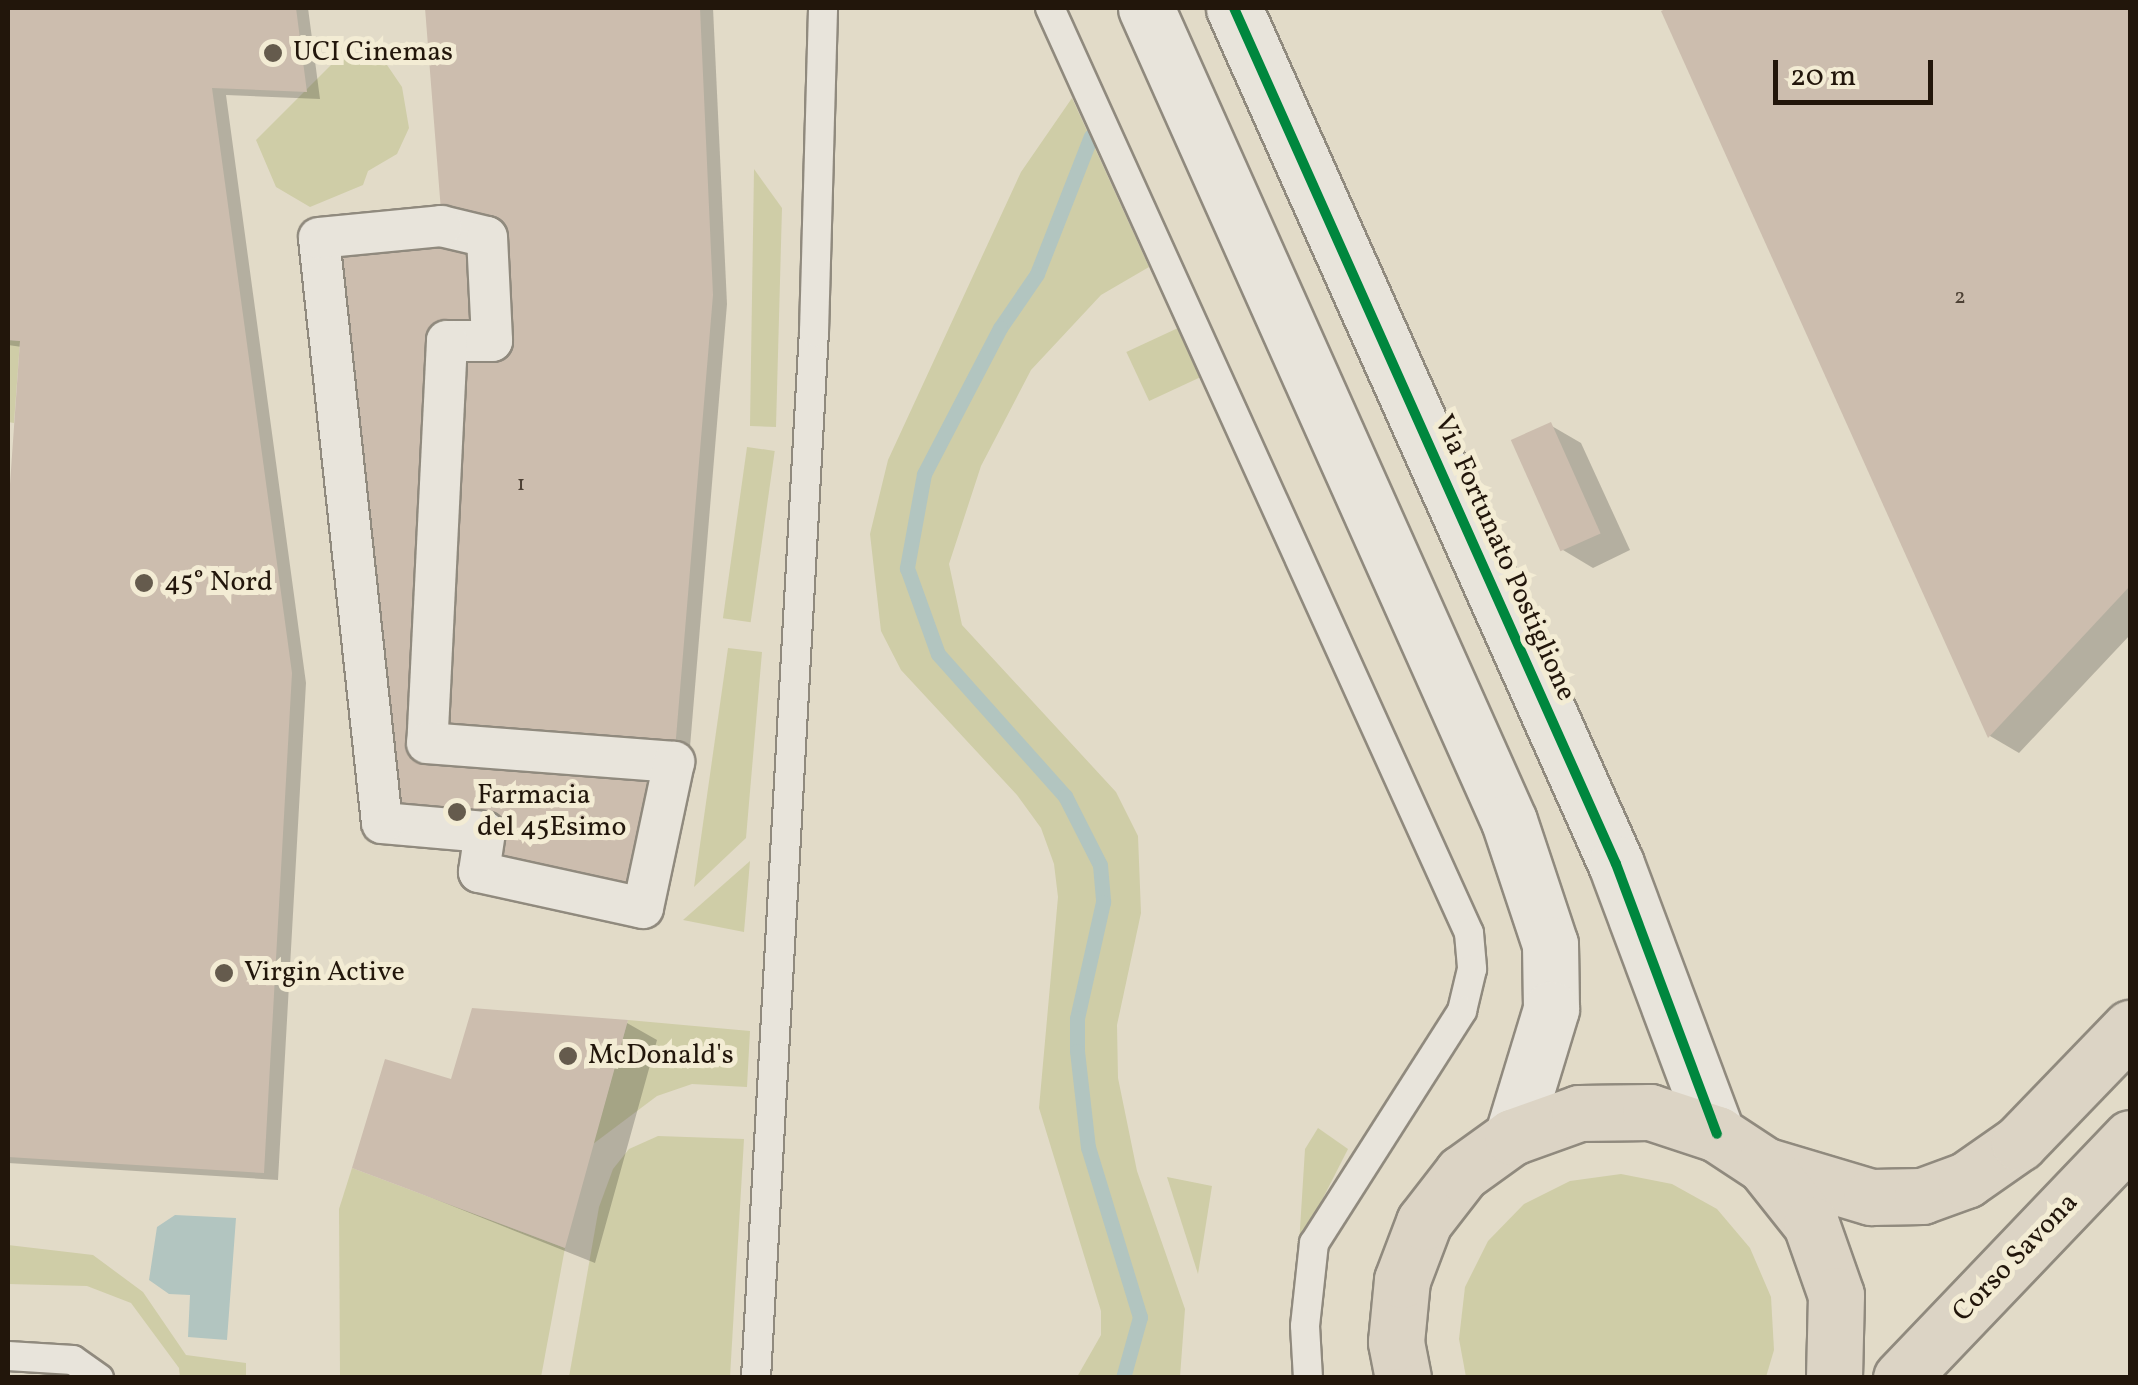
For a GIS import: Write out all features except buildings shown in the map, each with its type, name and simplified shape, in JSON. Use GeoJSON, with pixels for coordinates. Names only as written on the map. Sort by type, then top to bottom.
{"type":"FeatureCollection","features":[{"type":"Feature","properties":{"kind":"main road"},"geometry":{"type":"LineString","coordinates":[[1403,1378],[1396,1342],[1402,1280],[1424,1222],[1462,1173],[1512,1136],[1579,1113],[1650,1112],[1717,1134],[1764,1165],[1871,1197],[1922,1196],[1966,1180],[2018,1143],[2130,1028]]}},
{"type":"Feature","properties":{"kind":"main road","name":"Corso Savona"},"geometry":{"type":"LineString","coordinates":[[1901,1378],[2130,1138]]}},
{"type":"Feature","properties":{"kind":"main road"},"geometry":{"type":"LineString","coordinates":[[1764,1165],[1811,1224],[1836,1295],[1834,1378]]}},
{"type":"Feature","properties":{"kind":"street"},"geometry":{"type":"LineString","coordinates":[[1146,8],[1502,803],[1550,944],[1551,1010],[1512,1136]]}},
{"type":"Feature","properties":{"kind":"street","name":"Via Fortunato Postiglione"},"geometry":{"type":"LineString","coordinates":[[1234,8],[1616,864],[1717,1134]]}},
{"type":"Feature","properties":{"kind":"street"},"geometry":{"type":"LineString","coordinates":[[441,226],[487,237],[492,341],[447,341],[427,744],[674,762],[643,908],[479,872],[485,832],[382,823],[319,238],[441,226]]}},
{"type":"Feature","properties":{"kind":"lane"},"geometry":{"type":"LineString","coordinates":[[756,1378],[814,332],[823,8]]}},
{"type":"Feature","properties":{"kind":"lane"},"geometry":{"type":"LineString","coordinates":[[1050,8],[1470,932],[1472,969],[1462,1011],[1314,1244],[1304,1326],[1308,1378]]}},
{"type":"Feature","properties":{"kind":"lane"},"geometry":{"type":"LineString","coordinates":[[8,1356],[72,1360],[99,1378]]}},
{"type":"Feature","properties":{"kind":"shaded area"},"geometry":{"type":"Polygon","coordinates":[[[359,56],[385,62],[402,87],[409,128],[397,154],[368,171],[363,185],[310,207],[276,187],[256,140],[333,63],[359,56]]]}},
{"type":"Feature","properties":{"kind":"shaded area"},"geometry":{"type":"Polygon","coordinates":[[[1072,98],[1149,267],[1101,295],[1031,370],[981,466],[949,564],[962,625],[1116,792],[1138,836],[1141,913],[1117,1025],[1118,1078],[1137,1171],[1185,1309],[1180,1377],[1077,1377],[1101,1335],[1101,1311],[1039,1108],[1058,897],[1054,864],[1041,828],[1017,795],[901,670],[881,631],[870,534],[888,460],[1021,172],[1072,98]]]}},
{"type":"Feature","properties":{"kind":"shaded area"},"geometry":{"type":"Polygon","coordinates":[[[754,169],[782,208],[776,427],[750,426],[754,169]]]}},
{"type":"Feature","properties":{"kind":"shaded area"},"geometry":{"type":"Polygon","coordinates":[[[1178,328],[1201,377],[1149,401],[1126,352],[1178,328]]]}},
{"type":"Feature","properties":{"kind":"shaded area"},"geometry":{"type":"Polygon","coordinates":[[[8,340],[20,341],[14,423],[8,422],[8,340]]]}},
{"type":"Feature","properties":{"kind":"shaded area"},"geometry":{"type":"Polygon","coordinates":[[[747,447],[775,451],[751,622],[723,618],[747,447]]]}},
{"type":"Feature","properties":{"kind":"shaded area"},"geometry":{"type":"Polygon","coordinates":[[[728,648],[762,652],[746,838],[694,887],[728,648]]]}},
{"type":"Feature","properties":{"kind":"shaded area"},"geometry":{"type":"Polygon","coordinates":[[[750,861],[744,932],[683,920],[750,861]]]}},
{"type":"Feature","properties":{"kind":"shaded area"},"geometry":{"type":"Polygon","coordinates":[[[628,1020],[750,1031],[747,1087],[692,1084],[657,1096],[593,1144],[628,1020]]]}},
{"type":"Feature","properties":{"kind":"shaded area"},"geometry":{"type":"Polygon","coordinates":[[[1318,1128],[1348,1149],[1299,1245],[1305,1149],[1318,1128]]]}},
{"type":"Feature","properties":{"kind":"shaded area"},"geometry":{"type":"Polygon","coordinates":[[[658,1136],[744,1139],[730,1377],[569,1377],[599,1207],[613,1169],[629,1149],[658,1136]]]}},
{"type":"Feature","properties":{"kind":"shaded area"},"geometry":{"type":"Polygon","coordinates":[[[352,1168],[565,1248],[541,1377],[340,1377],[339,1209],[352,1168]]]}},
{"type":"Feature","properties":{"kind":"shaded area"},"geometry":{"type":"Polygon","coordinates":[[[1621,1174],[1672,1184],[1717,1209],[1750,1248],[1771,1297],[1774,1350],[1766,1377],[1466,1377],[1459,1339],[1465,1287],[1488,1241],[1524,1204],[1570,1181],[1621,1174]]]}},
{"type":"Feature","properties":{"kind":"shaded area"},"geometry":{"type":"Polygon","coordinates":[[[1167,1177],[1212,1186],[1198,1274],[1167,1177]]]}},
{"type":"Feature","properties":{"kind":"shaded area"},"geometry":{"type":"Polygon","coordinates":[[[175,1215],[236,1218],[227,1340],[188,1337],[190,1295],[169,1294],[149,1280],[157,1227],[175,1215]]]}},
{"type":"Feature","properties":{"kind":"shaded area"},"geometry":{"type":"Polygon","coordinates":[[[8,1245],[93,1255],[143,1292],[186,1355],[246,1363],[246,1377],[180,1377],[179,1368],[131,1303],[87,1286],[8,1284],[8,1245]]]}},
{"type":"Feature","properties":{"kind":"waterway"},"geometry":{"type":"LineString","coordinates":[[1091,136],[1037,274],[1000,328],[924,474],[907,568],[938,654],[1065,796],[1100,865],[1103,902],[1077,1018],[1077,1051],[1088,1147],[1140,1317],[1123,1378]]}},
{"type":"Feature","properties":{"kind":"cycle path"},"geometry":{"type":"LineString","coordinates":[[1234,8],[1616,864],[1717,1134]]}},
{"type":"Feature","properties":{"kind":"place","name":"UCI Cinemas"},"geometry":{"type":"Point","coordinates":[273,53]}},
{"type":"Feature","properties":{"kind":"place","name":"45° Nord"},"geometry":{"type":"Point","coordinates":[144,583]}},
{"type":"Feature","properties":{"kind":"place","name":"Farmacia del 45Esimo"},"geometry":{"type":"Point","coordinates":[457,812]}},
{"type":"Feature","properties":{"kind":"place","name":"Virgin Active"},"geometry":{"type":"Point","coordinates":[224,973]}},
{"type":"Feature","properties":{"kind":"place","name":"McDonald's"},"geometry":{"type":"Point","coordinates":[568,1056]}}]}
